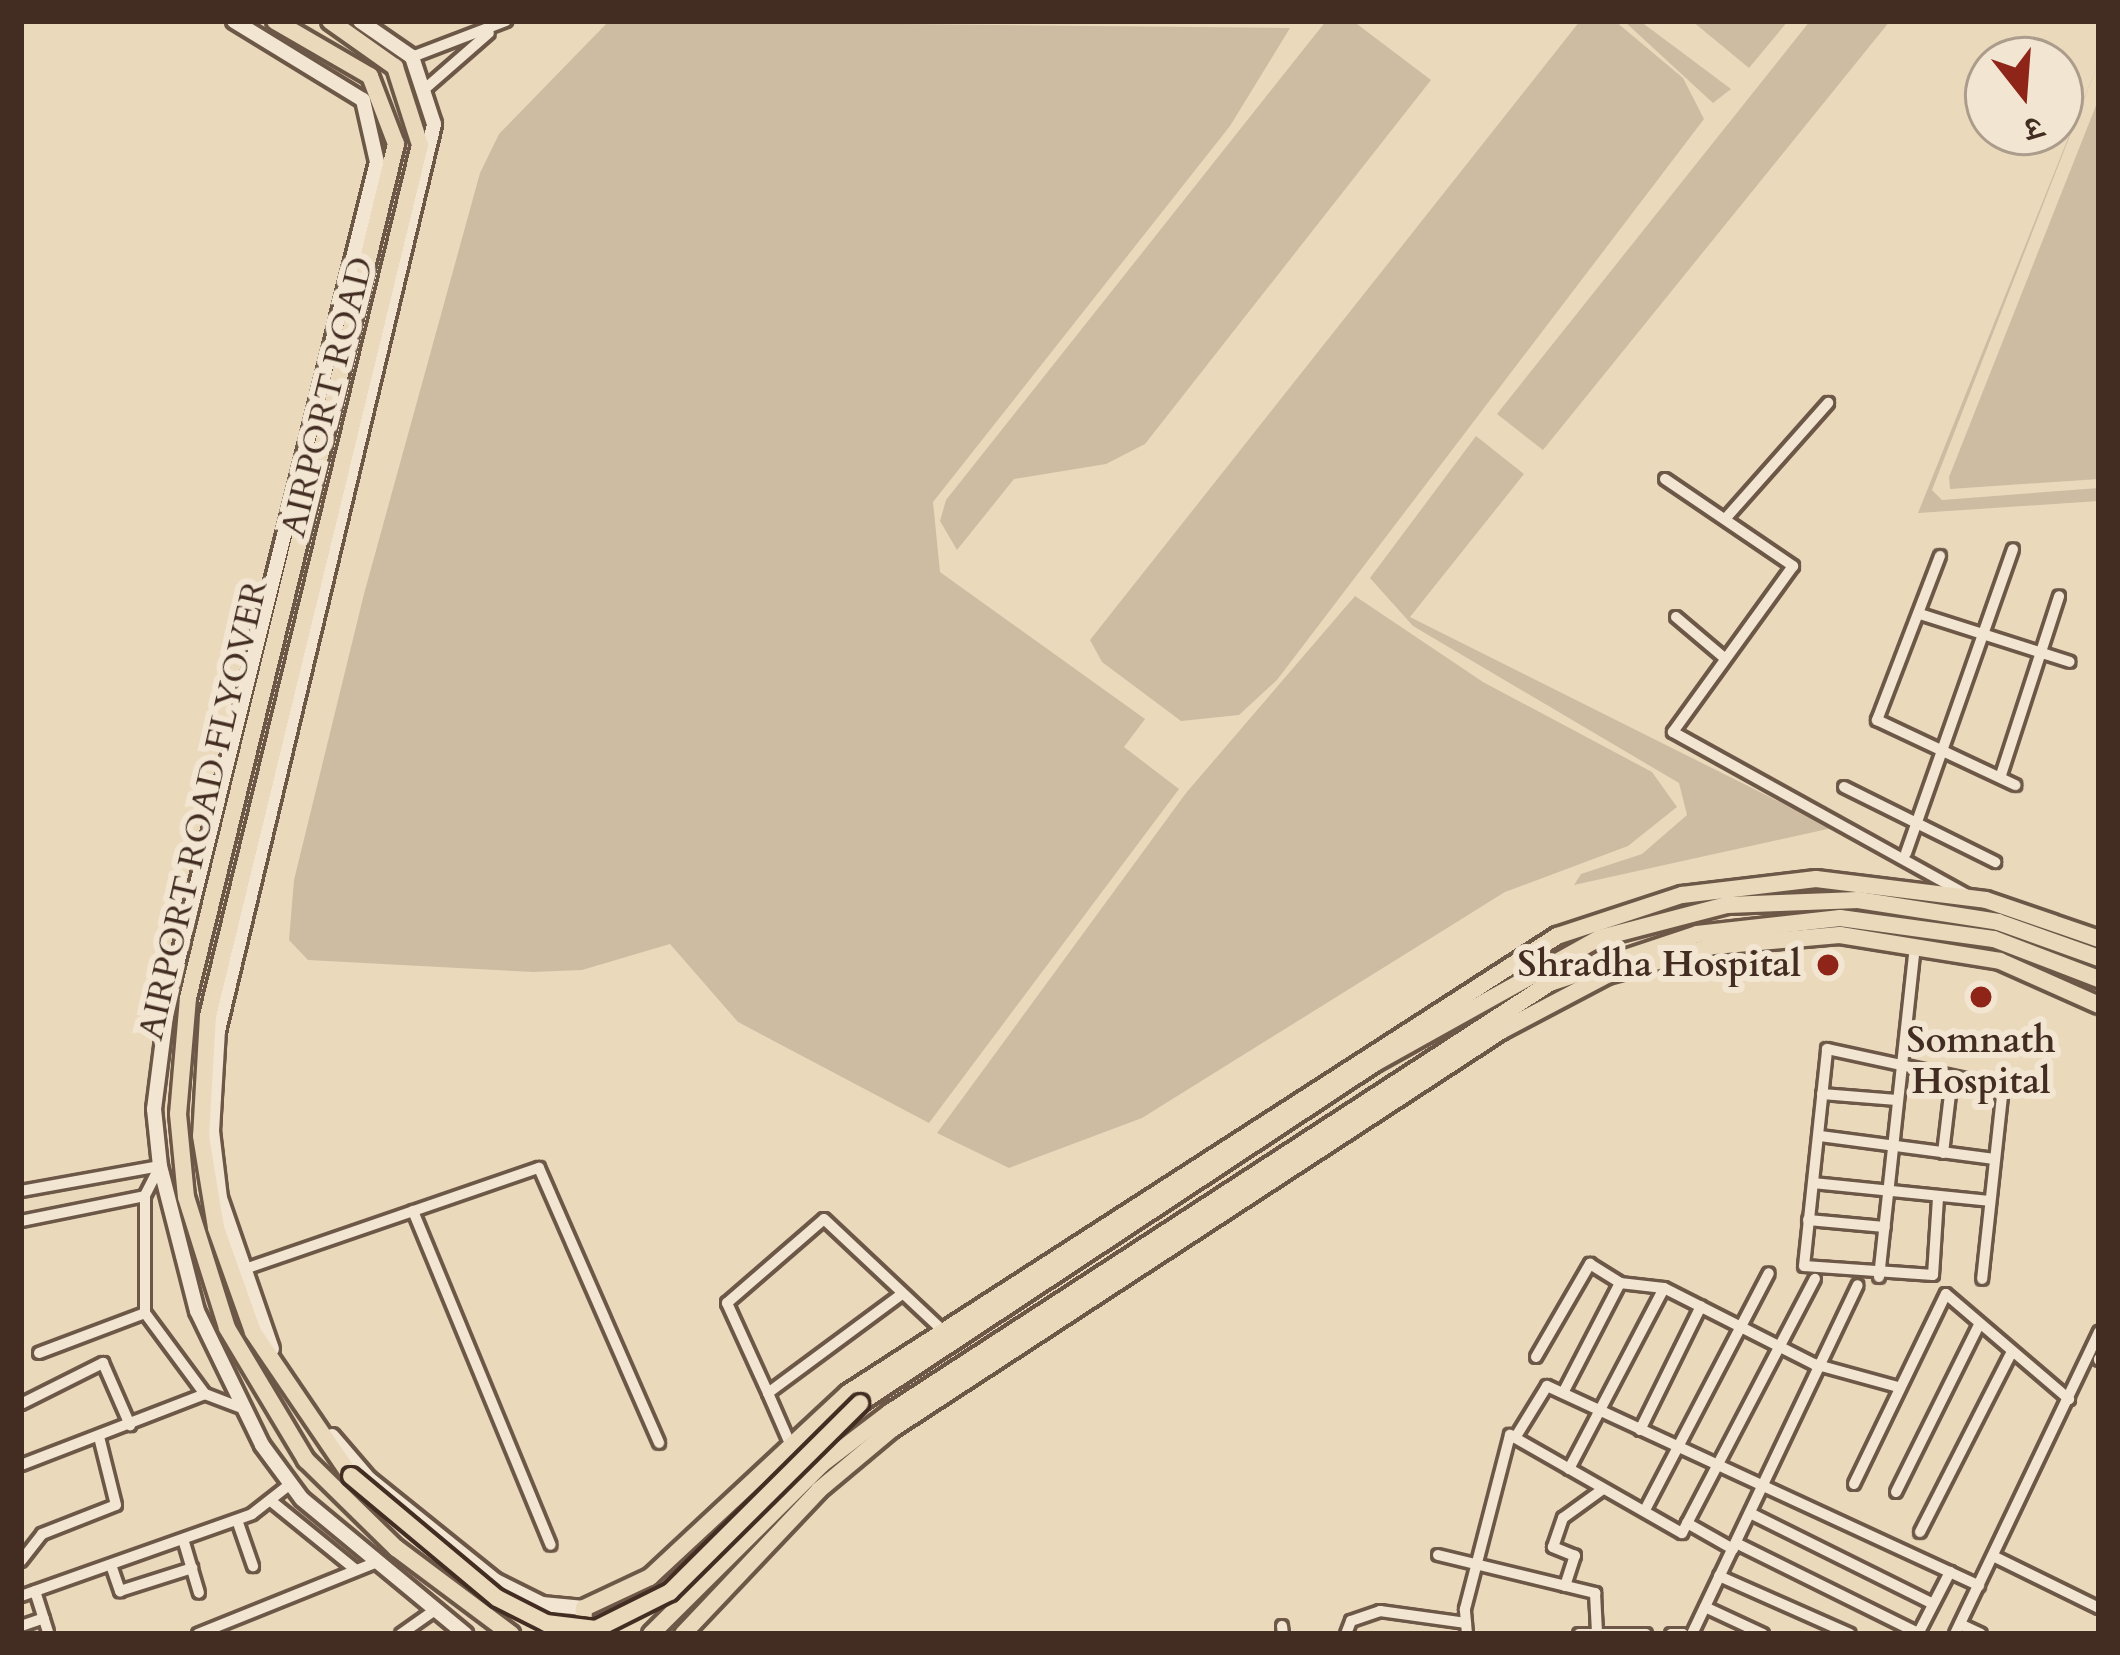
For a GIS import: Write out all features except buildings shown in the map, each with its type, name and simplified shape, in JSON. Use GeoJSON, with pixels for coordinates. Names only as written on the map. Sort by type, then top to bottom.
{"type":"FeatureCollection","features":[{"type":"Feature","properties":{"kind":"main road","name":"AIRPORT ROAD FLYOVER"},"geometry":{"type":"LineString","coordinates":[[275,21],[370,76],[396,144],[188,998],[178,1114],[203,1265],[255,1384],[306,1460],[395,1548],[511,1634]]}},
{"type":"Feature","properties":{"kind":"main road","name":"AIRPORT ROAD"},"geometry":{"type":"LineString","coordinates":[[215,1199],[202,1136],[208,1016],[416,165],[413,102],[378,49],[330,21]]}},
{"type":"Feature","properties":{"kind":"main road"},"geometry":{"type":"LineString","coordinates":[[583,1634],[590,1608],[650,1576],[788,1439],[1557,936],[1682,895],[1788,880],[1971,897],[2096,931]]}},
{"type":"Feature","properties":{"kind":"main road"},"geometry":{"type":"LineString","coordinates":[[215,1199],[217,1228],[253,1332],[320,1438],[425,1542],[546,1623],[596,1629],[656,1604],[860,1403],[941,1337],[1375,1063],[1524,974],[1620,931],[1727,905],[1858,900],[1986,919],[2099,958]]}},
{"type":"Feature","properties":{"kind":"main road"},"geometry":{"type":"LineString","coordinates":[[683,1634],[819,1490],[939,1387],[1550,983],[1603,961],[1765,921],[1840,918],[1994,939],[2099,979]]}},
{"type":"Feature","properties":{"kind":"main road"},"geometry":{"type":"LineString","coordinates":[[652,1634],[822,1464],[889,1413],[939,1387],[1501,1031],[1607,975],[1797,934],[1915,944],[2015,966],[2099,1005]]}},
{"type":"Feature","properties":{"kind":"main road"},"geometry":{"type":"LineString","coordinates":[[590,1608],[593,1634]]}},
{"type":"Feature","properties":{"kind":"street"},"geometry":{"type":"LineString","coordinates":[[234,21],[363,100],[377,162],[168,1000],[154,1109],[160,1166],[189,1288],[238,1407],[290,1485],[375,1563],[465,1634]]}},
{"type":"Feature","properties":{"kind":"street"},"geometry":{"type":"LineString","coordinates":[[360,21],[412,57],[427,87],[432,145],[218,1031],[212,1130],[215,1199],[280,1364],[369,1479],[509,1590],[590,1608]]}},
{"type":"Feature","properties":{"kind":"street"},"geometry":{"type":"LineString","coordinates":[[412,57],[501,24]]}},
{"type":"Feature","properties":{"kind":"street"},"geometry":{"type":"LineString","coordinates":[[427,87],[501,24]]}},
{"type":"Feature","properties":{"kind":"street"},"geometry":{"type":"LineString","coordinates":[[1726,518],[1828,403]]}},
{"type":"Feature","properties":{"kind":"street"},"geometry":{"type":"LineString","coordinates":[[1665,479],[1792,566],[1722,656],[1673,732],[1906,853],[1971,897]]}},
{"type":"Feature","properties":{"kind":"street"},"geometry":{"type":"LineString","coordinates":[[1906,853],[2013,549]]}},
{"type":"Feature","properties":{"kind":"street"},"geometry":{"type":"LineString","coordinates":[[1940,556],[1877,720],[2014,784]]}},
{"type":"Feature","properties":{"kind":"street"},"geometry":{"type":"LineString","coordinates":[[2001,776],[2059,596]]}},
{"type":"Feature","properties":{"kind":"street"},"geometry":{"type":"LineString","coordinates":[[1920,614],[1979,638],[2070,662]]}},
{"type":"Feature","properties":{"kind":"street"},"geometry":{"type":"LineString","coordinates":[[1676,616],[1722,656]]}},
{"type":"Feature","properties":{"kind":"street"},"geometry":{"type":"LineString","coordinates":[[1844,787],[1995,862]]}},
{"type":"Feature","properties":{"kind":"street"},"geometry":{"type":"LineString","coordinates":[[1879,1277],[1915,944]]}},
{"type":"Feature","properties":{"kind":"street"},"geometry":{"type":"LineString","coordinates":[[1938,1198],[1933,1274],[1879,1277],[1804,1266],[1827,1049],[2003,1087],[1982,1279]]}},
{"type":"Feature","properties":{"kind":"street"},"geometry":{"type":"LineString","coordinates":[[1943,1153],[1952,1078]]}},
{"type":"Feature","properties":{"kind":"street"},"geometry":{"type":"LineString","coordinates":[[1822,1094],[1898,1100]]}},
{"type":"Feature","properties":{"kind":"street"},"geometry":{"type":"LineString","coordinates":[[1820,1136],[1994,1159]]}},
{"type":"Feature","properties":{"kind":"street"},"geometry":{"type":"LineString","coordinates":[[21,1191],[160,1166]]}},
{"type":"Feature","properties":{"kind":"street"},"geometry":{"type":"LineString","coordinates":[[160,1166],[145,1196],[146,1313],[205,1394],[238,1407]]}},
{"type":"Feature","properties":{"kind":"street"},"geometry":{"type":"LineString","coordinates":[[240,1270],[539,1168],[659,1443]]}},
{"type":"Feature","properties":{"kind":"street"},"geometry":{"type":"LineString","coordinates":[[1814,1183],[1989,1201]]}},
{"type":"Feature","properties":{"kind":"street"},"geometry":{"type":"LineString","coordinates":[[21,1221],[145,1196]]}},
{"type":"Feature","properties":{"kind":"street"},"geometry":{"type":"LineString","coordinates":[[413,1211],[550,1545]]}},
{"type":"Feature","properties":{"kind":"street"},"geometry":{"type":"LineString","coordinates":[[788,1439],[727,1303],[824,1219],[941,1337]]}},
{"type":"Feature","properties":{"kind":"street"},"geometry":{"type":"LineString","coordinates":[[1808,1220],[1885,1227]]}},
{"type":"Feature","properties":{"kind":"street"},"geometry":{"type":"LineString","coordinates":[[1536,1357],[1590,1264],[1620,1283],[1664,1288],[1814,1364],[1898,1387]]}},
{"type":"Feature","properties":{"kind":"street"},"geometry":{"type":"LineString","coordinates":[[1645,1510],[1678,1451],[1736,1324],[1768,1273]]}},
{"type":"Feature","properties":{"kind":"street"},"geometry":{"type":"LineString","coordinates":[[1515,1438],[1682,1533],[1815,1279]]}},
{"type":"Feature","properties":{"kind":"street"},"geometry":{"type":"LineString","coordinates":[[1563,1393],[1620,1283]]}},
{"type":"Feature","properties":{"kind":"street"},"geometry":{"type":"LineString","coordinates":[[1671,1634],[1688,1634],[1705,1607],[1814,1364],[1858,1285]]}},
{"type":"Feature","properties":{"kind":"street"},"geometry":{"type":"LineString","coordinates":[[1569,1469],[1664,1288]]}},
{"type":"Feature","properties":{"kind":"street"},"geometry":{"type":"LineString","coordinates":[[768,1393],[902,1294]]}},
{"type":"Feature","properties":{"kind":"street"},"geometry":{"type":"LineString","coordinates":[[1854,1484],[1946,1294],[2010,1355],[2069,1400]]}},
{"type":"Feature","properties":{"kind":"street"},"geometry":{"type":"LineString","coordinates":[[1640,1430],[1701,1306]]}},
{"type":"Feature","properties":{"kind":"street"},"geometry":{"type":"LineString","coordinates":[[39,1353],[146,1313]]}},
{"type":"Feature","properties":{"kind":"street"},"geometry":{"type":"LineString","coordinates":[[1896,1492],[1978,1325]]}},
{"type":"Feature","properties":{"kind":"street"},"geometry":{"type":"LineString","coordinates":[[1981,1634],[1958,1629],[2098,1337]]}},
{"type":"Feature","properties":{"kind":"street"},"geometry":{"type":"LineString","coordinates":[[1920,1532],[2010,1355]]}},
{"type":"Feature","properties":{"kind":"street"},"geometry":{"type":"LineString","coordinates":[[21,1405],[103,1364],[130,1425]]}},
{"type":"Feature","properties":{"kind":"street"},"geometry":{"type":"LineString","coordinates":[[1346,1634],[1351,1622],[1380,1611],[1467,1629],[1479,1563],[1515,1438],[1542,1387],[1978,1586]]}},
{"type":"Feature","properties":{"kind":"street"},"geometry":{"type":"LineString","coordinates":[[21,1465],[205,1394]]}},
{"type":"Feature","properties":{"kind":"street"},"geometry":{"type":"LineString","coordinates":[[21,1561],[42,1534],[116,1504],[99,1437]]}},
{"type":"Feature","properties":{"kind":"street"},"geometry":{"type":"LineString","coordinates":[[21,1596],[237,1520],[290,1485]]}},
{"type":"Feature","properties":{"kind":"street"},"geometry":{"type":"LineString","coordinates":[[1565,1586],[1576,1556],[1553,1546],[1562,1518],[1603,1489]]}},
{"type":"Feature","properties":{"kind":"street"},"geometry":{"type":"LineString","coordinates":[[271,1501],[356,1570]]}},
{"type":"Feature","properties":{"kind":"street"},"geometry":{"type":"LineString","coordinates":[[1750,1513],[1934,1604]]}},
{"type":"Feature","properties":{"kind":"street"},"geometry":{"type":"LineString","coordinates":[[237,1520],[253,1566]]}},
{"type":"Feature","properties":{"kind":"street"},"geometry":{"type":"LineString","coordinates":[[1687,1523],[1918,1634],[1950,1573]]}},
{"type":"Feature","properties":{"kind":"street"},"geometry":{"type":"LineString","coordinates":[[183,1539],[200,1593]]}},
{"type":"Feature","properties":{"kind":"street"},"geometry":{"type":"LineString","coordinates":[[1438,1555],[1595,1593],[1597,1633]]}},
{"type":"Feature","properties":{"kind":"street"},"geometry":{"type":"LineString","coordinates":[[1993,1556],[2099,1608]]}},
{"type":"Feature","properties":{"kind":"street"},"geometry":{"type":"LineString","coordinates":[[198,1634],[375,1563]]}},
{"type":"Feature","properties":{"kind":"street"},"geometry":{"type":"LineString","coordinates":[[111,1565],[120,1592],[192,1568]]}},
{"type":"Feature","properties":{"kind":"street"},"geometry":{"type":"LineString","coordinates":[[1719,1576],[1850,1634]]}},
{"type":"Feature","properties":{"kind":"street"},"geometry":{"type":"LineString","coordinates":[[21,1626],[46,1625],[35,1591]]}},
{"type":"Feature","properties":{"kind":"street"},"geometry":{"type":"LineString","coordinates":[[1705,1607],[1763,1634]]}},
{"type":"Feature","properties":{"kind":"street"},"geometry":{"type":"LineString","coordinates":[[401,1634],[435,1610]]}},
{"type":"Feature","properties":{"kind":"street"},"geometry":{"type":"LineString","coordinates":[[1580,1634],[1646,1634]]}},
{"type":"Feature","properties":{"kind":"shaded area"},"geometry":{"type":"Polygon","coordinates":[[[609,21],[1290,28],[1230,126],[933,502],[940,572],[1145,719],[1124,747],[1179,789],[929,1123],[738,1022],[670,944],[582,970],[533,972],[308,960],[289,940],[294,880],[364,594],[480,173],[499,134],[609,21]]]}},
{"type":"Feature","properties":{"kind":"shaded area"},"geometry":{"type":"Polygon","coordinates":[[[1326,21],[1353,21],[1431,80],[1145,444],[1106,464],[1014,479],[957,550],[940,521],[946,500],[1326,21]]]}},
{"type":"Feature","properties":{"kind":"shaded area"},"geometry":{"type":"Polygon","coordinates":[[[1580,21],[1615,21],[1683,78],[1704,119],[1277,680],[1239,715],[1181,721],[1102,662],[1090,640],[1580,21]]]}},
{"type":"Feature","properties":{"kind":"shaded area"},"geometry":{"type":"Polygon","coordinates":[[[1624,21],[1640,21],[1731,89],[1713,103],[1624,21]]]}},
{"type":"Feature","properties":{"kind":"shaded area"},"geometry":{"type":"Polygon","coordinates":[[[1692,21],[1788,21],[1749,68],[1692,21]]]}},
{"type":"Feature","properties":{"kind":"shaded area"},"geometry":{"type":"Polygon","coordinates":[[[1810,21],[1890,21],[1543,450],[1497,414],[1810,21]]]}},
{"type":"Feature","properties":{"kind":"shaded area"},"geometry":{"type":"Polygon","coordinates":[[[2099,98],[2099,479],[1950,489],[1949,477],[2076,156],[2084,156],[2084,136],[2099,98]]]}},
{"type":"Feature","properties":{"kind":"shaded area"},"geometry":{"type":"Polygon","coordinates":[[[2062,156],[1932,490],[1942,500],[2099,488],[2099,501],[1918,513],[2062,156]]]}},
{"type":"Feature","properties":{"kind":"shaded area"},"geometry":{"type":"Polygon","coordinates":[[[1476,436],[1524,474],[1410,617],[1832,828],[1574,885],[1581,874],[1642,854],[1687,815],[1679,783],[1413,626],[1370,578],[1476,436]]]}},
{"type":"Feature","properties":{"kind":"shaded area"},"geometry":{"type":"Polygon","coordinates":[[[1355,596],[1483,682],[1652,772],[1677,807],[1628,846],[1505,892],[1142,1118],[1009,1168],[937,1133],[1186,793],[1355,596]]]}},
{"type":"Feature","properties":{"kind":"place","name":"Shradha Hospital"},"geometry":{"type":"Point","coordinates":[1828,965]}},
{"type":"Feature","properties":{"kind":"place","name":"Somnath Hospital"},"geometry":{"type":"Point","coordinates":[1981,997]}}]}
